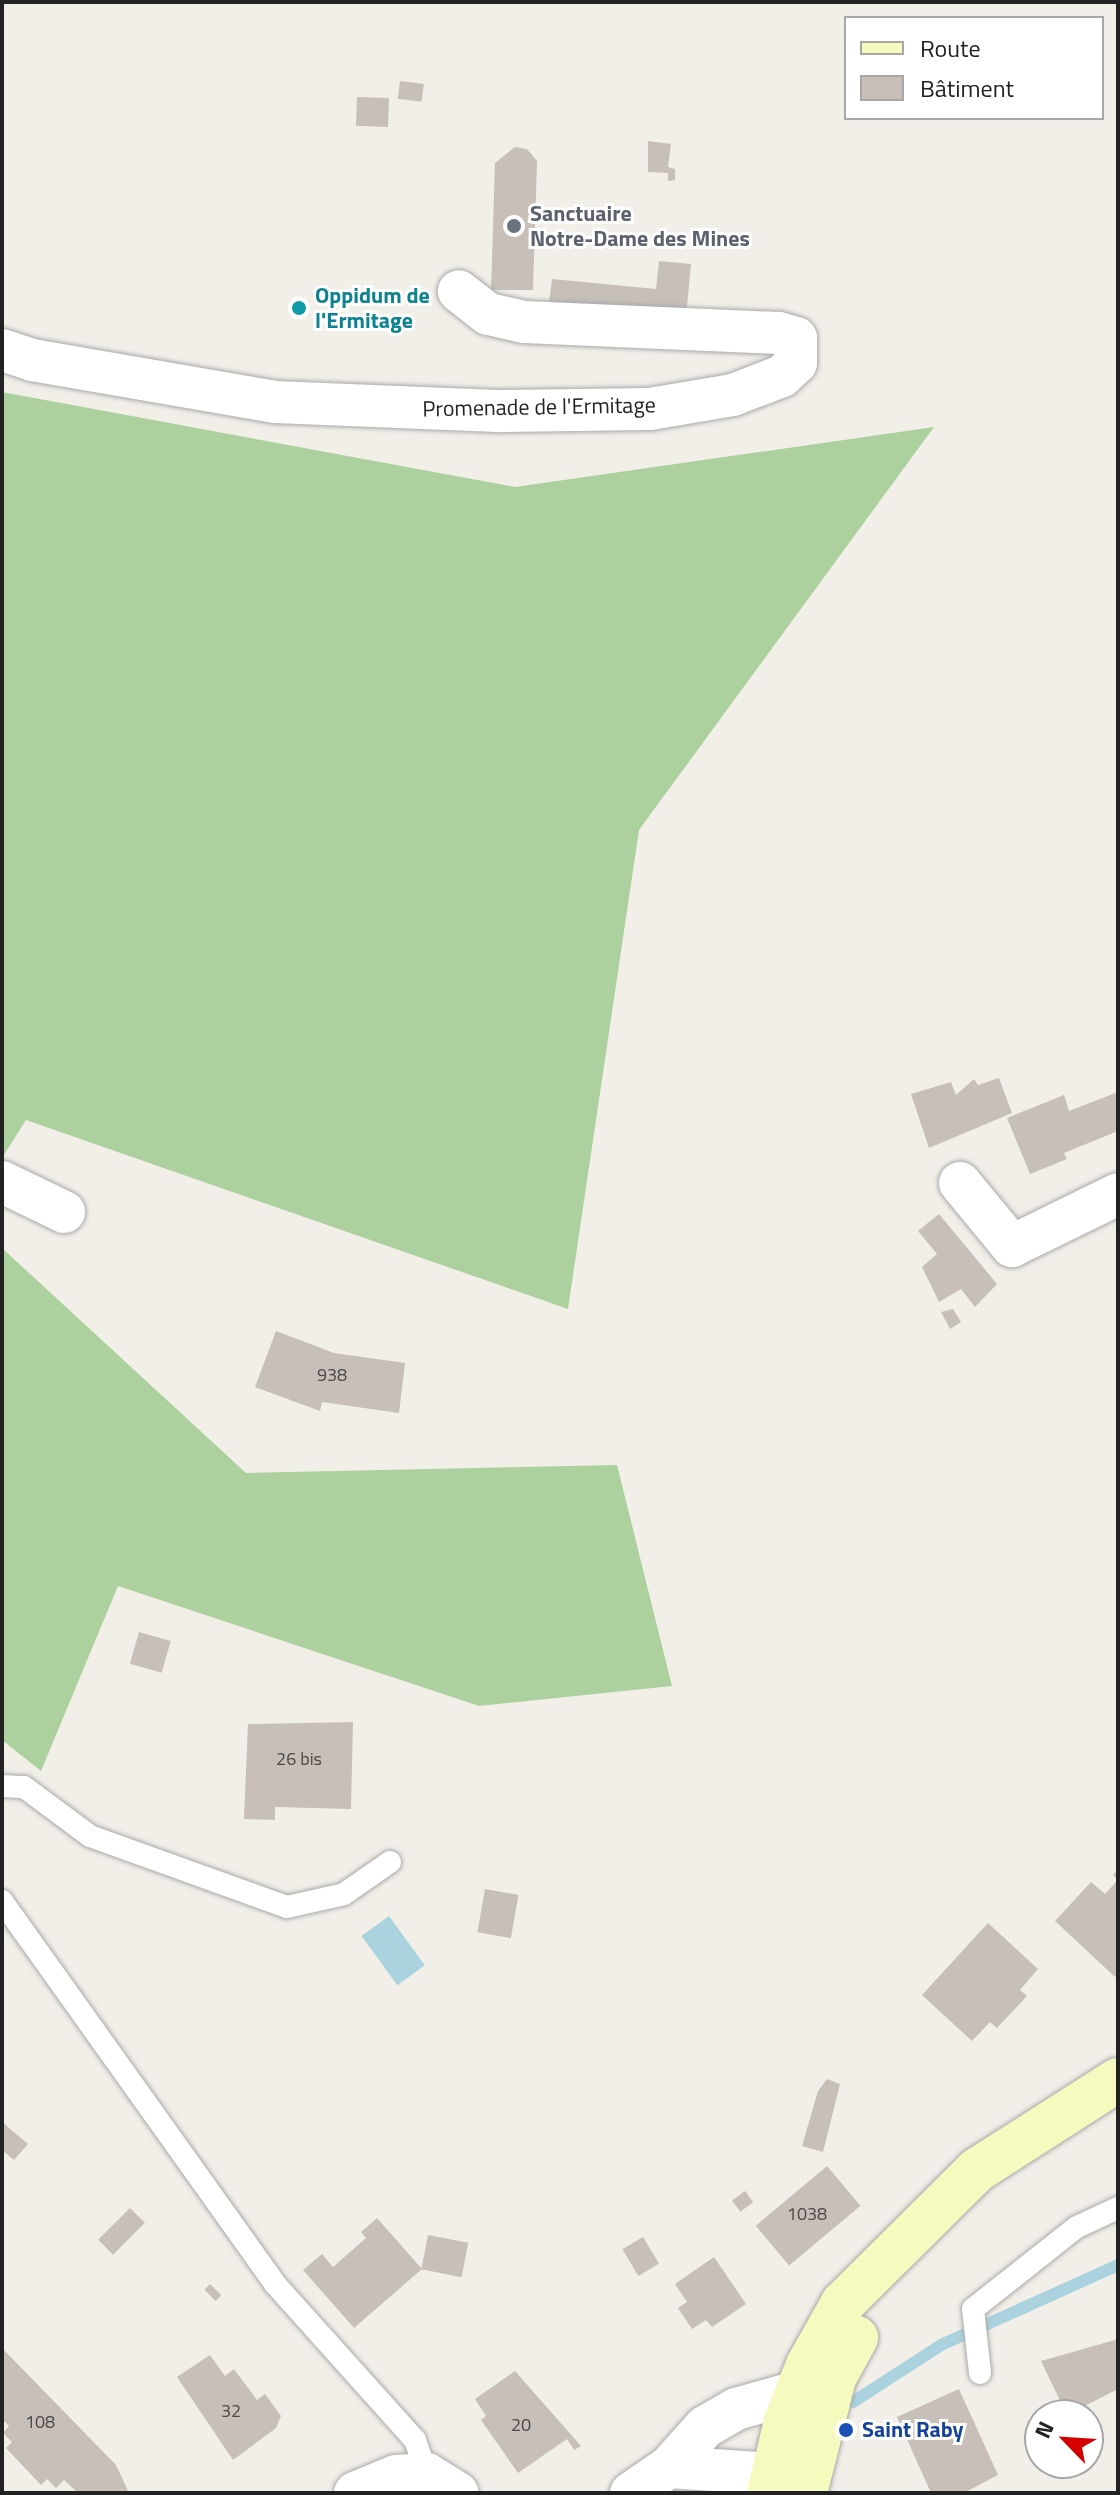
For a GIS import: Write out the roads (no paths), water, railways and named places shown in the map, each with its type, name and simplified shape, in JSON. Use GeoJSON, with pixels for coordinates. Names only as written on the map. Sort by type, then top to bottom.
{"type":"FeatureCollection","features":[{"type":"Feature","properties":{"kind":"main road"},"geometry":{"type":"LineString","coordinates":[[782,2487],[797,2392],[843,2303],[935,2206],[977,2170],[1118,2080]]}},
{"type":"Feature","properties":{"kind":"main road"},"geometry":{"type":"LineString","coordinates":[[782,2487],[834,2378],[868,2316],[920,2250],[1019,2144]]}},
{"type":"Feature","properties":{"kind":"street","name":"Promenade de l'Ermitage"},"geometry":{"type":"LineString","coordinates":[[2,350],[32,360],[275,402],[503,411],[650,409],[733,395],[782,376],[796,363],[796,338],[778,333],[524,322],[488,314],[459,291]]}},
{"type":"Feature","properties":{"kind":"street"},"geometry":{"type":"LineString","coordinates":[[2,1182],[64,1212]]}},
{"type":"Feature","properties":{"kind":"street"},"geometry":{"type":"LineString","coordinates":[[960,1183],[1012,1246],[1118,1194]]}},
{"type":"Feature","properties":{"kind":"street"},"geometry":{"type":"LineString","coordinates":[[631,2493],[669,2467],[716,2421],[736,2409],[797,2392]]}},
{"type":"Feature","properties":{"kind":"street"},"geometry":{"type":"LineString","coordinates":[[669,2467],[782,2487]]}},
{"type":"Feature","properties":{"kind":"street"},"geometry":{"type":"LineString","coordinates":[[355,2493],[396,2476],[442,2484]]}},
{"type":"Feature","properties":{"kind":"lane"},"geometry":{"type":"LineString","coordinates":[[2,1786],[24,1787],[90,1836],[287,1907],[344,1894],[390,1862]]}},
{"type":"Feature","properties":{"kind":"lane"},"geometry":{"type":"LineString","coordinates":[[2,1901],[275,2284],[415,2440],[442,2484]]}},
{"type":"Feature","properties":{"kind":"lane"},"geometry":{"type":"LineString","coordinates":[[980,2373],[974,2343],[973,2309],[1077,2227],[1118,2208]]}},
{"type":"Feature","properties":{"kind":"water"},"geometry":{"type":"Polygon","coordinates":[[[389,1916],[425,1965],[397,1985],[361,1936],[389,1916]]]}},
{"type":"Feature","properties":{"kind":"waterway"},"geometry":{"type":"LineString","coordinates":[[853,2402],[941,2345],[1118,2265]]}},
{"type":"Feature","properties":{"kind":"place","name":"Sanctuaire Notre-Dame des Mines"},"geometry":{"type":"Point","coordinates":[514,226]}},
{"type":"Feature","properties":{"kind":"place","name":"Oppidum de l'Ermitage"},"geometry":{"type":"Point","coordinates":[299,308]}},
{"type":"Feature","properties":{"kind":"place","name":"Saint Raby"},"geometry":{"type":"Point","coordinates":[846,2430]}}]}
